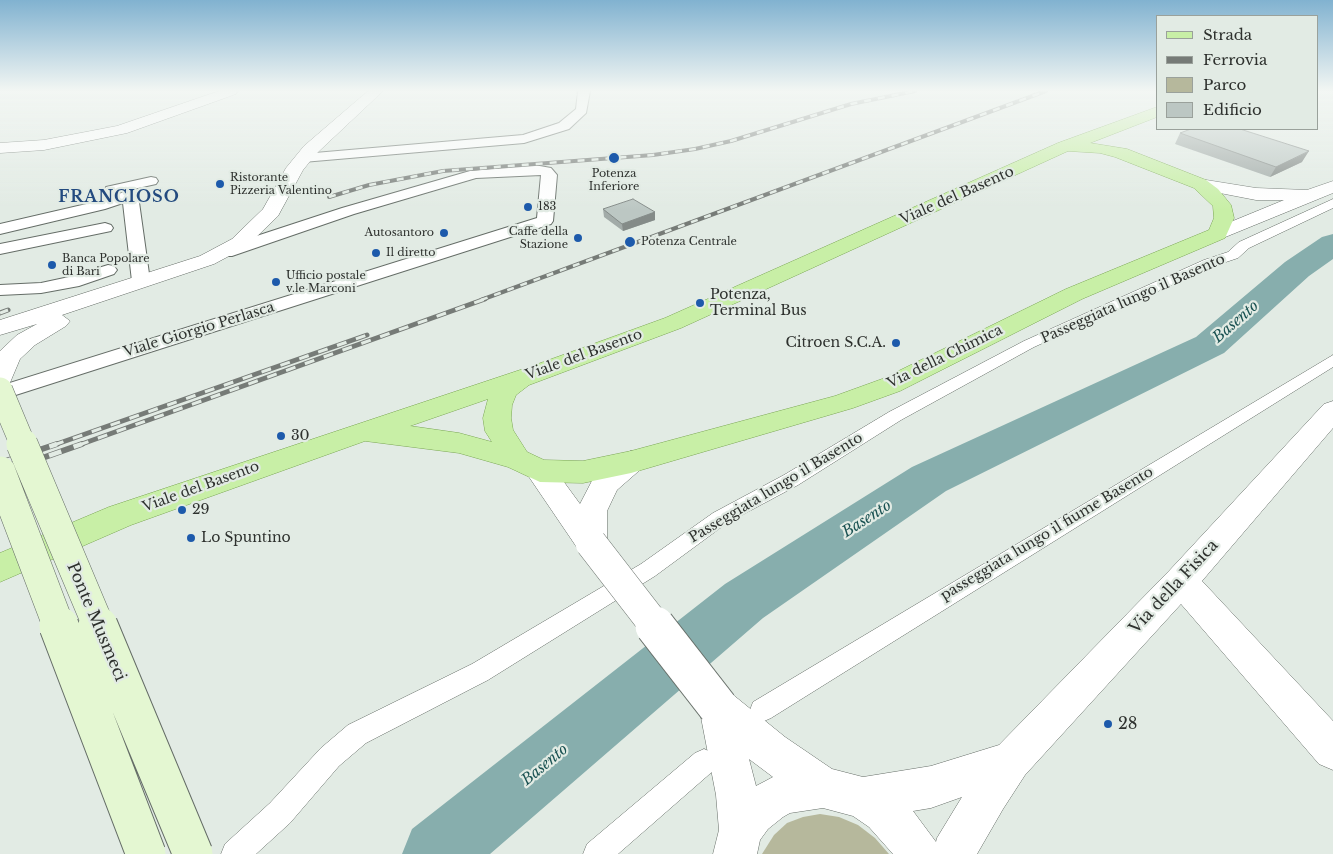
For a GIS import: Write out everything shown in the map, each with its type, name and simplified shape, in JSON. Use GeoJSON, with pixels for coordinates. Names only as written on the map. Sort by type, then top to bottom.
{"type":"FeatureCollection","features":[{"type":"Feature","properties":{"kind":"main road","name":"Viale del Basento"},"geometry":{"type":"LineString","coordinates":[[0,568],[120,516],[522,378],[672,323],[1064,147],[1106,131]]}},
{"type":"Feature","properties":{"kind":"main road"},"geometry":{"type":"LineString","coordinates":[[1106,131],[1105,139],[1121,153]]}},
{"type":"Feature","properties":{"kind":"main road"},"geometry":{"type":"LineString","coordinates":[[1064,147],[1100,148],[1121,153],[1200,184],[1212,193],[1222,205],[1224,218],[1218,234]]}},
{"type":"Feature","properties":{"kind":"main road","name":"Via della Chimica"},"geometry":{"type":"LineString","coordinates":[[355,434],[429,438],[459,443],[529,465],[583,472],[631,462],[844,402],[890,384],[1074,294],[1218,234]]}},
{"type":"Feature","properties":{"kind":"main road"},"geometry":{"type":"LineString","coordinates":[[522,378],[505,391],[499,405],[497,418],[499,431],[529,465]]}},
{"type":"Feature","properties":{"kind":"main road","name":"Ponte Musmeci"},"geometry":{"type":"LineString","coordinates":[[8,389],[192,854]]}},
{"type":"Feature","properties":{"kind":"main road"},"geometry":{"type":"LineString","coordinates":[[0,472],[146,854]]}},
{"type":"Feature","properties":{"kind":"street"},"geometry":{"type":"LineString","coordinates":[[0,148],[44,145],[117,131]]}},
{"type":"Feature","properties":{"kind":"street"},"geometry":{"type":"LineString","coordinates":[[0,379],[9,356],[42,329],[57,321],[185,275],[226,252],[250,234],[271,212],[303,158],[332,131]]}},
{"type":"Feature","properties":{"kind":"street"},"geometry":{"type":"LineString","coordinates":[[303,158],[524,139],[549,131]]}},
{"type":"Feature","properties":{"kind":"street","name":"Viale Giorgio Perlasca"},"geometry":{"type":"LineString","coordinates":[[8,389],[545,220],[549,172],[534,170],[488,172],[462,177],[348,211],[261,242],[226,252]]}},
{"type":"Feature","properties":{"kind":"street"},"geometry":{"type":"LineString","coordinates":[[0,216],[152,181]]}},
{"type":"Feature","properties":{"kind":"street"},"geometry":{"type":"LineString","coordinates":[[1200,184],[1256,194],[1315,194]]}},
{"type":"Feature","properties":{"kind":"street","name":"Via della Chimica"},"geometry":{"type":"LineString","coordinates":[[1218,234],[1333,186]]}},
{"type":"Feature","properties":{"kind":"street"},"geometry":{"type":"LineString","coordinates":[[0,230],[100,206],[130,195],[141,281]]}},
{"type":"Feature","properties":{"kind":"street","name":"Passeggiata lungo il Basento"},"geometry":{"type":"LineString","coordinates":[[235,854],[280,813],[330,757],[357,734],[480,672],[648,570],[720,518],[791,480],[895,416],[1029,344],[1201,267],[1232,256],[1244,245],[1333,203]]}},
{"type":"Feature","properties":{"kind":"street"},"geometry":{"type":"LineString","coordinates":[[0,249],[105,228]]}},
{"type":"Feature","properties":{"kind":"street"},"geometry":{"type":"LineString","coordinates":[[0,328],[226,252]]}},
{"type":"Feature","properties":{"kind":"street"},"geometry":{"type":"LineString","coordinates":[[0,290],[41,288],[73,282],[108,270]]}},
{"type":"Feature","properties":{"kind":"street","name":"passeggiata lungo il fiume Basento"},"geometry":{"type":"LineString","coordinates":[[762,710],[1333,360]]}},
{"type":"Feature","properties":{"kind":"street","name":"Via della Fisica"},"geometry":{"type":"LineString","coordinates":[[953,854],[988,794],[1011,761],[1181,581],[1333,410]]}},
{"type":"Feature","properties":{"kind":"street"},"geometry":{"type":"LineString","coordinates":[[591,543],[592,511],[605,483],[631,462]]}},
{"type":"Feature","properties":{"kind":"street"},"geometry":{"type":"LineString","coordinates":[[529,465],[718,708],[770,752],[823,787],[863,798],[884,812],[902,830],[919,854]]}},
{"type":"Feature","properties":{"kind":"street"},"geometry":{"type":"LineString","coordinates":[[1181,581],[1333,750]]}},
{"type":"Feature","properties":{"kind":"street"},"geometry":{"type":"LineString","coordinates":[[718,708],[737,795],[738,842]]}},
{"type":"Feature","properties":{"kind":"street"},"geometry":{"type":"LineString","coordinates":[[863,798],[931,787],[1011,761]]}},
{"type":"Feature","properties":{"kind":"street"},"geometry":{"type":"LineString","coordinates":[[596,854],[704,762]]}},
{"type":"Feature","properties":{"kind":"street"},"geometry":{"type":"LineString","coordinates":[[738,842],[753,814],[768,802],[785,793],[823,787]]}},
{"type":"Feature","properties":{"kind":"green space"},"geometry":{"type":"Polygon","coordinates":[[[820,814],[839,817],[858,825],[875,838],[889,854],[762,854],[774,835],[787,823],[803,817],[820,814]]]}},
{"type":"Feature","properties":{"kind":"building"},"geometry":{"type":"Polygon","coordinates":[[[1186,131],[1246,131],[1309,151],[1276,167],[1180,133],[1186,131]]]}},
{"type":"Feature","properties":{"kind":"building"},"geometry":{"type":"Polygon","coordinates":[[[633,199],[655,212],[622,224],[603,209],[633,199]]]}},
{"type":"Feature","properties":{"kind":"waterway","name":"Basento"},"geometry":{"type":"LineString","coordinates":[[437,854],[744,601],[929,479],[1210,345],[1297,269],[1333,244]]}},
{"type":"Feature","properties":{"kind":"railway"},"geometry":{"type":"LineString","coordinates":[[329,197],[369,185],[443,171],[653,155],[695,149],[764,131]]}},
{"type":"Feature","properties":{"kind":"railway"},"geometry":{"type":"LineString","coordinates":[[481,300],[938,131]]}},
{"type":"Feature","properties":{"kind":"railway"},"geometry":{"type":"LineString","coordinates":[[79,445],[485,299]]}},
{"type":"Feature","properties":{"kind":"railway"},"geometry":{"type":"LineString","coordinates":[[0,313],[8,310]]}},
{"type":"Feature","properties":{"kind":"railway"},"geometry":{"type":"LineString","coordinates":[[54,445],[367,335]]}},
{"type":"Feature","properties":{"kind":"railway"},"geometry":{"type":"LineString","coordinates":[[0,473],[82,444]]}},
{"type":"Feature","properties":{"kind":"railway"},"geometry":{"type":"LineString","coordinates":[[0,463],[54,445]]}},
{"type":"Feature","properties":{"kind":"place","name":"Potenza Inferiore"},"geometry":{"type":"Point","coordinates":[614,158]}},
{"type":"Feature","properties":{"kind":"place","name":"Ristorante Pizzeria Valentino"},"geometry":{"type":"Point","coordinates":[220,184]}},
{"type":"Feature","properties":{"kind":"place","name":"183"},"geometry":{"type":"Point","coordinates":[528,207]}},
{"type":"Feature","properties":{"kind":"place","name":"Autosantoro"},"geometry":{"type":"Point","coordinates":[444,233]}},
{"type":"Feature","properties":{"kind":"place","name":"Caffe della Stazione"},"geometry":{"type":"Point","coordinates":[578,238]}},
{"type":"Feature","properties":{"kind":"place","name":"Potenza Centrale"},"geometry":{"type":"Point","coordinates":[630,242]}},
{"type":"Feature","properties":{"kind":"place","name":"Il diretto"},"geometry":{"type":"Point","coordinates":[376,253]}},
{"type":"Feature","properties":{"kind":"place","name":"Banca Popolare di Bari"},"geometry":{"type":"Point","coordinates":[52,265]}},
{"type":"Feature","properties":{"kind":"place","name":"Ufficio postale v.le Marconi"},"geometry":{"type":"Point","coordinates":[276,282]}},
{"type":"Feature","properties":{"kind":"place","name":"Potenza, Terminal Bus"},"geometry":{"type":"Point","coordinates":[700,303]}},
{"type":"Feature","properties":{"kind":"place","name":"Citroen S.C.A."},"geometry":{"type":"Point","coordinates":[896,343]}},
{"type":"Feature","properties":{"kind":"place","name":"30"},"geometry":{"type":"Point","coordinates":[281,436]}},
{"type":"Feature","properties":{"kind":"place","name":"29"},"geometry":{"type":"Point","coordinates":[182,510]}},
{"type":"Feature","properties":{"kind":"place","name":"Lo Spuntino"},"geometry":{"type":"Point","coordinates":[191,538]}},
{"type":"Feature","properties":{"kind":"place","name":"28"},"geometry":{"type":"Point","coordinates":[1108,724]}},
{"type":"Feature","properties":{"kind":"district","name":"FRANCIOSO"},"geometry":{"type":"Point","coordinates":[119,197]}}]}
